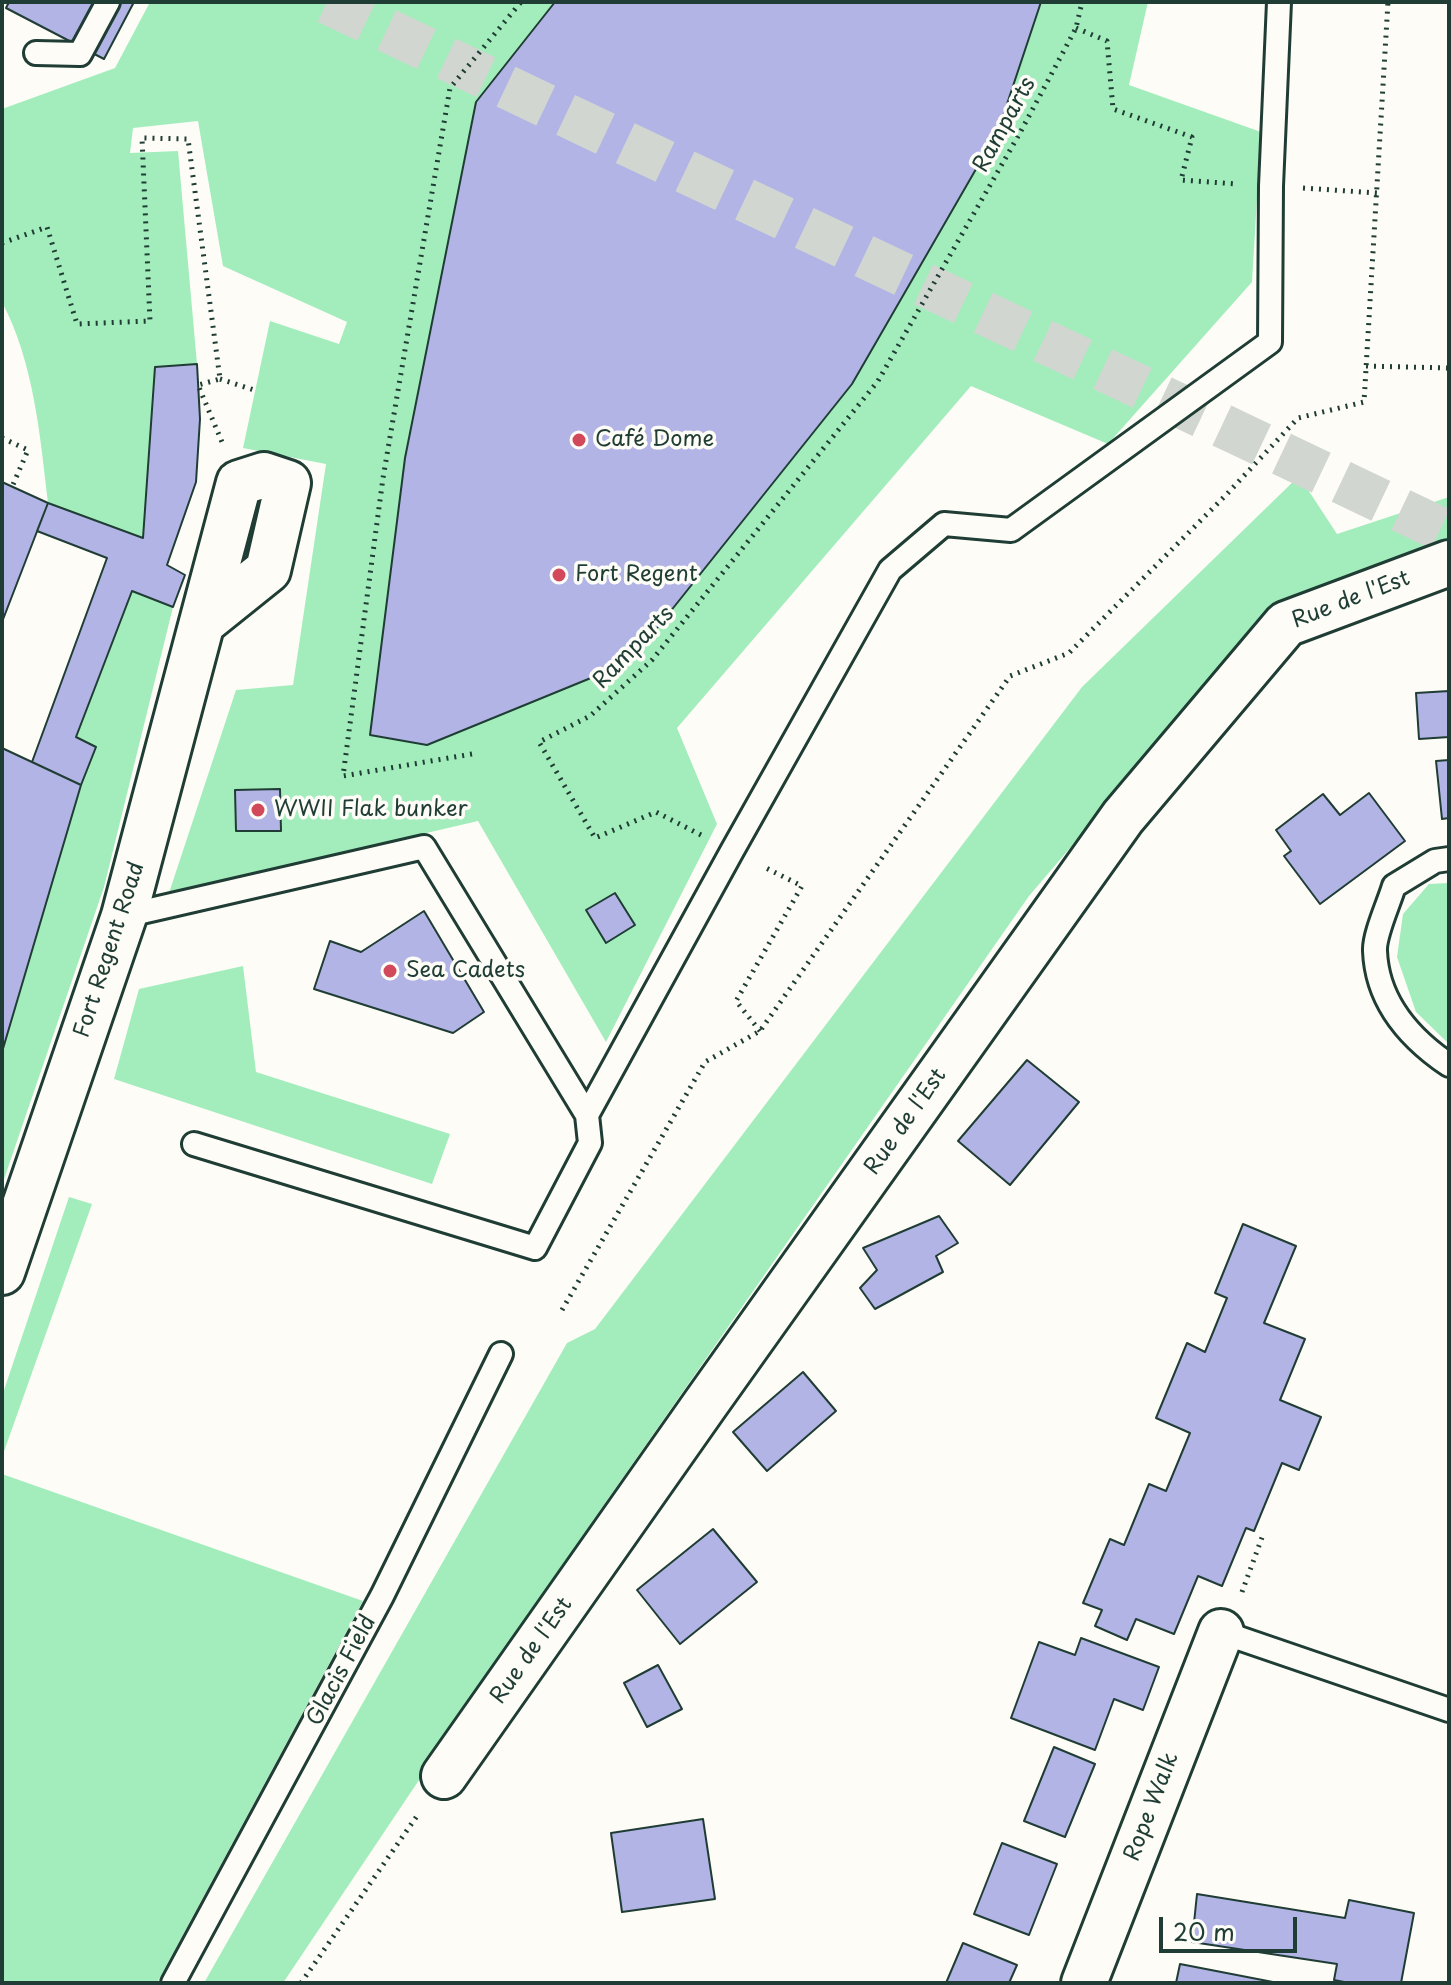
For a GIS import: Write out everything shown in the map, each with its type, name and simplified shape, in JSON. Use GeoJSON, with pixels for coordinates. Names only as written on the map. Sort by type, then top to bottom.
{"type":"FeatureCollection","features":[{"type":"Feature","properties":{"kind":"street","name":"Fort Regent Road"},"geometry":{"type":"LineString","coordinates":[[2,1272],[124,916],[202,623],[268,570],[288,483],[264,475],[239,483]]}},
{"type":"Feature","properties":{"kind":"street","name":"Rue de l'Est"},"geometry":{"type":"LineString","coordinates":[[444,1776],[1123,817],[1286,624],[1449,563]]}},
{"type":"Feature","properties":{"kind":"street","name":"Rope Walk"},"geometry":{"type":"LineString","coordinates":[[1084,1983],[1221,1632]]}},
{"type":"Feature","properties":{"kind":"lane"},"geometry":{"type":"LineString","coordinates":[[36,53],[80,54],[108,2]]}},
{"type":"Feature","properties":{"kind":"lane"},"geometry":{"type":"LineString","coordinates":[[587,1115],[890,570],[944,524],[1011,530],[1270,342],[1271,186],[1279,2]]}},
{"type":"Feature","properties":{"kind":"lane"},"geometry":{"type":"LineString","coordinates":[[124,916],[424,847],[587,1115],[590,1143],[535,1248],[194,1144]]}},
{"type":"Feature","properties":{"kind":"lane"},"geometry":{"type":"LineString","coordinates":[[1449,859],[1435,861],[1394,886],[1375,949],[1387,1002],[1421,1047],[1449,1065]]}},
{"type":"Feature","properties":{"kind":"lane","name":"Glacis Field"},"geometry":{"type":"LineString","coordinates":[[173,1983],[382,1596],[501,1354]]}},
{"type":"Feature","properties":{"kind":"lane"},"geometry":{"type":"LineString","coordinates":[[1221,1632],[1449,1710]]}},
{"type":"Feature","properties":{"kind":"path"},"geometry":{"type":"LineString","coordinates":[[472,754],[343,776],[383,478],[450,88],[521,2]]}},
{"type":"Feature","properties":{"kind":"path","name":"Ramparts"},"geometry":{"type":"LineString","coordinates":[[760,1031],[736,1001],[802,886],[656,812],[595,838],[539,742],[590,716],[652,660],[878,381],[1021,131],[1076,28],[1082,2]]}},
{"type":"Feature","properties":{"kind":"path"},"geometry":{"type":"LineString","coordinates":[[562,1310],[705,1062],[760,1031],[1010,676],[1069,653],[1298,418],[1364,402],[1388,2]]}},
{"type":"Feature","properties":{"kind":"path"},"geometry":{"type":"LineString","coordinates":[[1076,28],[1107,41],[1113,109],[1192,137],[1181,180],[1377,193]]}},
{"type":"Feature","properties":{"kind":"path"},"geometry":{"type":"LineString","coordinates":[[2,243],[47,227],[77,324],[150,321],[142,138],[188,139],[220,379]]}},
{"type":"Feature","properties":{"kind":"path"},"geometry":{"type":"LineString","coordinates":[[1366,366],[1449,368]]}},
{"type":"Feature","properties":{"kind":"path"},"geometry":{"type":"LineString","coordinates":[[239,483],[198,385],[220,379],[257,391]]}},
{"type":"Feature","properties":{"kind":"path"},"geometry":{"type":"LineString","coordinates":[[2,438],[28,450],[12,487]]}},
{"type":"Feature","properties":{"kind":"path"},"geometry":{"type":"LineString","coordinates":[[1221,1632],[1231,1622],[1264,1532]]}},
{"type":"Feature","properties":{"kind":"path"},"geometry":{"type":"LineString","coordinates":[[301,1983],[444,1776]]}},
{"type":"Feature","properties":{"kind":"green space","name":"Fort Regent"},"geometry":{"type":"Polygon","coordinates":[[[150,2],[1148,2],[1129,85],[1261,132],[1252,282],[1108,444],[971,386],[677,728],[717,824],[606,1042],[478,821],[169,893],[236,690],[293,685],[326,464],[243,448],[270,321],[339,344],[347,322],[223,266],[198,121],[133,128],[130,153],[178,151],[197,364],[143,538],[48,503],[29,374],[2,302],[2,109],[115,68],[150,2]]]}},
{"type":"Feature","properties":{"kind":"green space"},"geometry":{"type":"Polygon","coordinates":[[[1299,476],[1337,534],[1449,497],[1449,544],[1278,604],[1029,896],[594,1519],[283,1983],[204,1983],[567,1343],[595,1329],[1082,687],[1299,476]]]}},
{"type":"Feature","properties":{"kind":"green space"},"geometry":{"type":"Polygon","coordinates":[[[132,591],[173,607],[104,887],[2,1185],[2,1052],[81,785],[96,747],[76,737],[132,591]]]}},
{"type":"Feature","properties":{"kind":"green space"},"geometry":{"type":"Polygon","coordinates":[[[1449,883],[1449,1044],[1416,1012],[1397,957],[1403,914],[1429,884],[1449,883]]]}},
{"type":"Feature","properties":{"kind":"green space"},"geometry":{"type":"Polygon","coordinates":[[[243,966],[256,1072],[450,1134],[432,1184],[114,1079],[139,989],[243,966]]]}},
{"type":"Feature","properties":{"kind":"green space"},"geometry":{"type":"Polygon","coordinates":[[[69,1197],[92,1204],[2,1457],[2,1396],[69,1197]]]}},
{"type":"Feature","properties":{"kind":"green space"},"geometry":{"type":"Polygon","coordinates":[[[2,1474],[363,1601],[157,1983],[2,1983],[2,1474]]]}},
{"type":"Feature","properties":{"kind":"building"},"geometry":{"type":"Polygon","coordinates":[[[9,2],[134,2],[104,59],[6,8],[9,2]]]}},
{"type":"Feature","properties":{"kind":"building"},"geometry":{"type":"Polygon","coordinates":[[[555,2],[1041,2],[998,131],[852,384],[630,662],[427,745],[370,735],[405,458],[476,102],[555,2]]]}},
{"type":"Feature","properties":{"kind":"building"},"geometry":{"type":"Polygon","coordinates":[[[197,364],[200,419],[196,482],[167,565],[185,575],[173,607],[132,591],[76,737],[96,747],[81,785],[32,762],[107,558],[37,531],[48,503],[143,538],[155,367],[197,364]]]}},
{"type":"Feature","properties":{"kind":"building"},"geometry":{"type":"Polygon","coordinates":[[[2,482],[48,503],[2,622],[2,482]]]}},
{"type":"Feature","properties":{"kind":"building"},"geometry":{"type":"Polygon","coordinates":[[[1449,691],[1449,737],[1419,739],[1416,693],[1449,691]]]}},
{"type":"Feature","properties":{"kind":"building"},"geometry":{"type":"Polygon","coordinates":[[[2,748],[81,785],[2,1052],[2,748]]]}},
{"type":"Feature","properties":{"kind":"building"},"geometry":{"type":"Polygon","coordinates":[[[1449,760],[1449,818],[1442,819],[1436,761],[1449,760]]]}},
{"type":"Feature","properties":{"kind":"building","name":"WWII Flak bunker"},"geometry":{"type":"Polygon","coordinates":[[[280,789],[281,831],[236,831],[235,790],[280,789]]]}},
{"type":"Feature","properties":{"kind":"building"},"geometry":{"type":"Polygon","coordinates":[[[1369,793],[1405,841],[1320,904],[1284,856],[1291,851],[1276,830],[1323,794],[1340,815],[1369,793]]]}},
{"type":"Feature","properties":{"kind":"building"},"geometry":{"type":"Polygon","coordinates":[[[615,893],[635,925],[606,943],[586,910],[615,893]]]}},
{"type":"Feature","properties":{"kind":"building","name":"Sea Cadets"},"geometry":{"type":"Polygon","coordinates":[[[424,911],[484,1012],[453,1033],[314,989],[330,941],[361,952],[424,911]]]}},
{"type":"Feature","properties":{"kind":"building"},"geometry":{"type":"Polygon","coordinates":[[[1027,1060],[1079,1102],[1010,1185],[958,1141],[1027,1060]]]}},
{"type":"Feature","properties":{"kind":"building"},"geometry":{"type":"Polygon","coordinates":[[[939,1216],[958,1243],[936,1256],[943,1272],[875,1309],[860,1288],[877,1270],[863,1248],[939,1216]]]}},
{"type":"Feature","properties":{"kind":"building"},"geometry":{"type":"Polygon","coordinates":[[[1243,1224],[1296,1246],[1264,1323],[1305,1339],[1280,1400],[1321,1417],[1299,1470],[1282,1463],[1254,1531],[1246,1528],[1222,1586],[1198,1576],[1174,1634],[1136,1619],[1127,1640],[1095,1626],[1102,1610],[1083,1603],[1110,1539],[1124,1545],[1149,1484],[1166,1491],[1190,1433],[1156,1418],[1187,1343],[1205,1352],[1227,1298],[1215,1293],[1243,1224]]]}},
{"type":"Feature","properties":{"kind":"building"},"geometry":{"type":"Polygon","coordinates":[[[803,1372],[836,1411],[767,1471],[733,1432],[803,1372]]]}},
{"type":"Feature","properties":{"kind":"building"},"geometry":{"type":"Polygon","coordinates":[[[713,1529],[757,1582],[680,1644],[637,1590],[713,1529]]]}},
{"type":"Feature","properties":{"kind":"building"},"geometry":{"type":"Polygon","coordinates":[[[1081,1638],[1159,1667],[1143,1710],[1114,1699],[1095,1750],[1011,1718],[1039,1642],[1075,1655],[1081,1638]]]}},
{"type":"Feature","properties":{"kind":"building"},"geometry":{"type":"Polygon","coordinates":[[[658,1665],[682,1709],[647,1727],[624,1683],[658,1665]]]}},
{"type":"Feature","properties":{"kind":"building"},"geometry":{"type":"Polygon","coordinates":[[[1054,1747],[1095,1764],[1065,1837],[1024,1821],[1054,1747]]]}},
{"type":"Feature","properties":{"kind":"building"},"geometry":{"type":"Polygon","coordinates":[[[703,1819],[715,1899],[622,1912],[611,1833],[703,1819]]]}},
{"type":"Feature","properties":{"kind":"building"},"geometry":{"type":"Polygon","coordinates":[[[1002,1843],[1057,1864],[1029,1935],[974,1914],[1002,1843]]]}},
{"type":"Feature","properties":{"kind":"building"},"geometry":{"type":"Polygon","coordinates":[[[1197,1894],[1345,1918],[1349,1900],[1414,1913],[1401,1983],[1349,1983],[1334,1980],[1337,1964],[1192,1942],[1197,1894]]]}},
{"type":"Feature","properties":{"kind":"building"},"geometry":{"type":"Polygon","coordinates":[[[963,1943],[1017,1965],[1009,1983],[946,1983],[963,1943]]]}},
{"type":"Feature","properties":{"kind":"building"},"geometry":{"type":"Polygon","coordinates":[[[1180,1964],[1278,1983],[1176,1983],[1180,1964]]]}},
{"type":"Feature","properties":{"kind":"tunnel"},"geometry":{"type":"LineString","coordinates":[[327,2],[1449,533]]}},
{"type":"Feature","properties":{"kind":"place","name":"Café Dome"},"geometry":{"type":"Point","coordinates":[579,440]}},
{"type":"Feature","properties":{"kind":"place","name":"Fort Regent"},"geometry":{"type":"Point","coordinates":[559,575]}},
{"type":"Feature","properties":{"kind":"place","name":"WWII Flak bunker"},"geometry":{"type":"Point","coordinates":[258,810]}},
{"type":"Feature","properties":{"kind":"place","name":"Sea Cadets"},"geometry":{"type":"Point","coordinates":[390,971]}}]}
